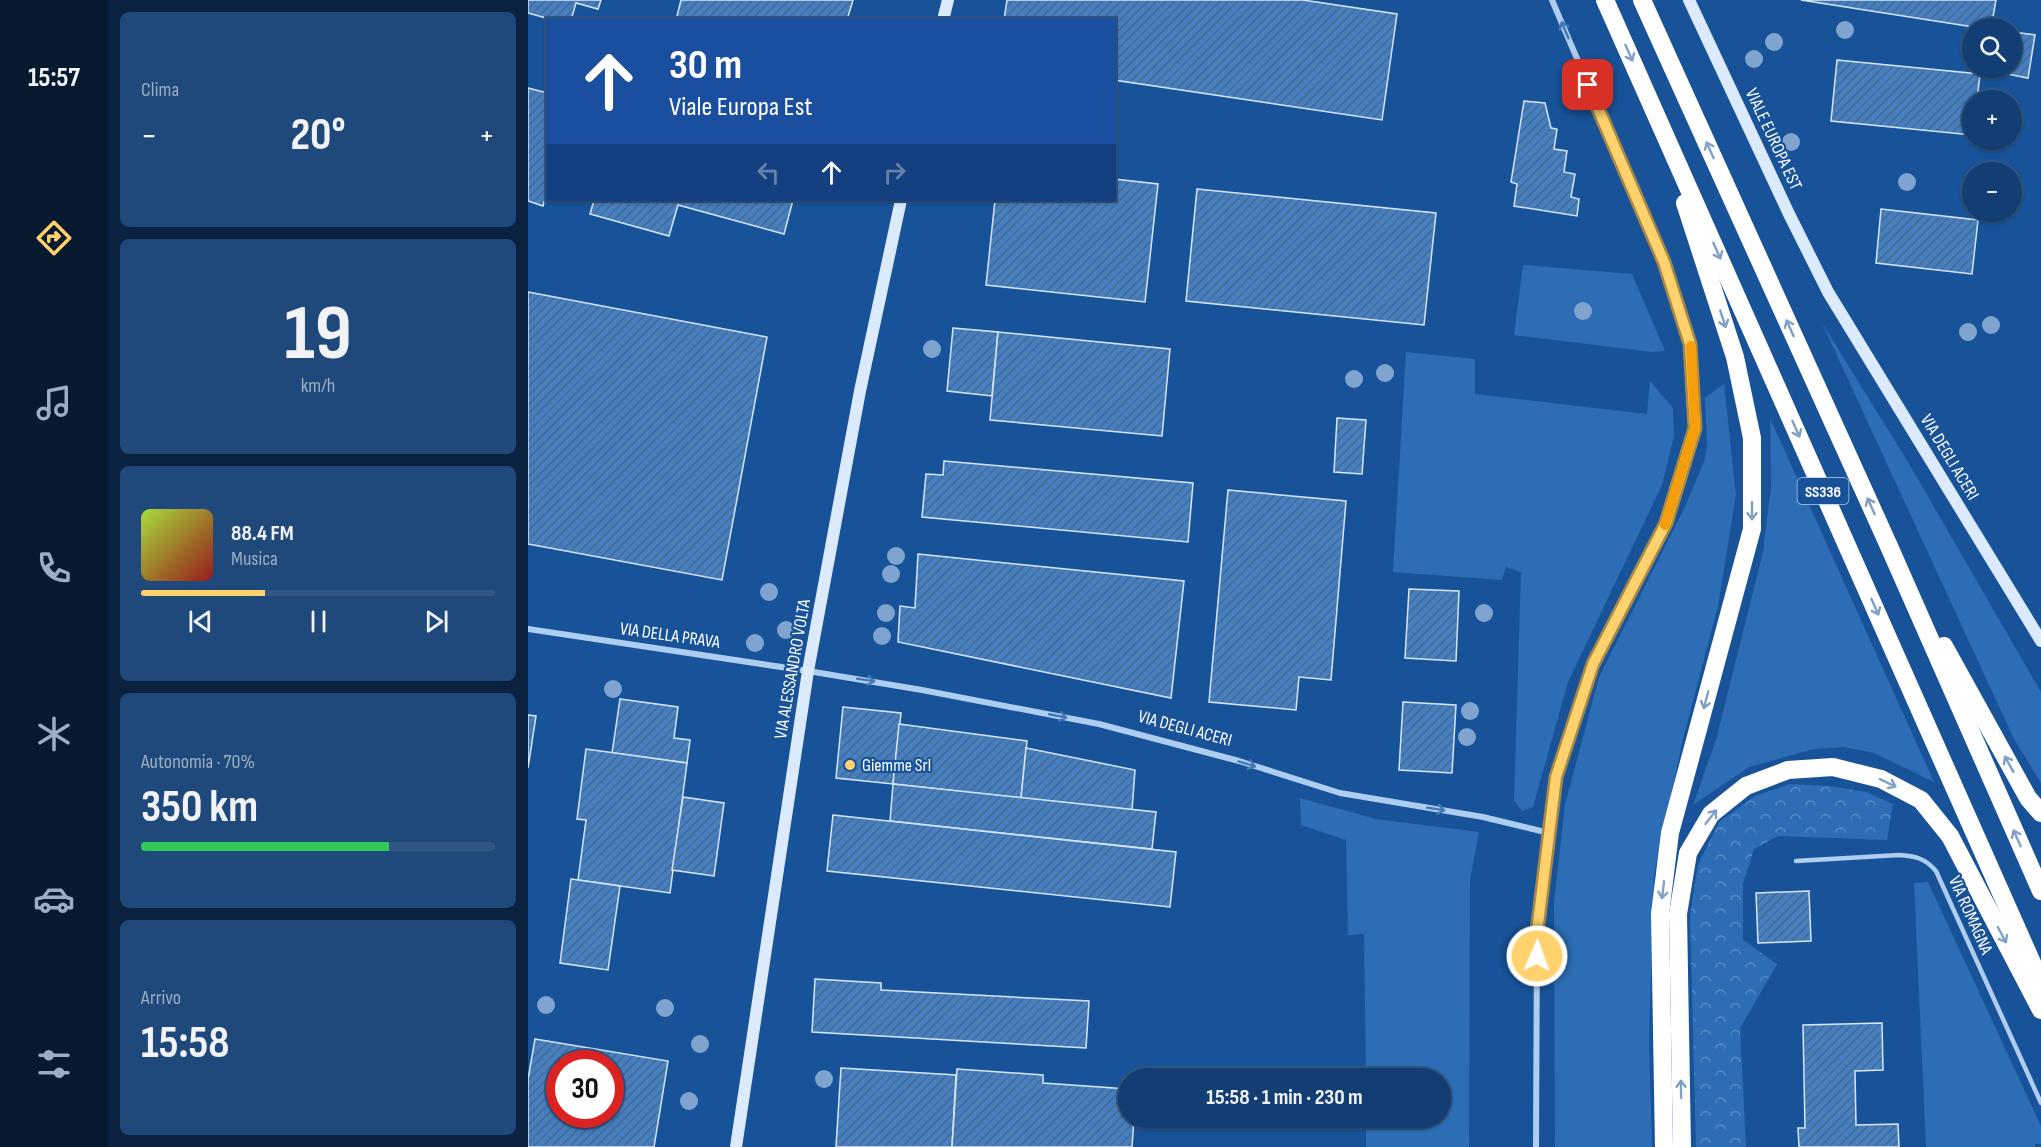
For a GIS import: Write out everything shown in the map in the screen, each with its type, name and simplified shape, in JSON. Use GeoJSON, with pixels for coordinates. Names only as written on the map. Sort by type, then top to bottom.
{"type":"FeatureCollection","features":[{"type":"Feature","properties":{"kind":"highway","name":"SS336"},"geometry":{"type":"LineString","coordinates":[[1605,0],[2041,983]]}},
{"type":"Feature","properties":{"kind":"highway","name":"SS336"},"geometry":{"type":"LineString","coordinates":[[1642,0],[1888,544],[2041,891]]}},
{"type":"Feature","properties":{"kind":"highway"},"geometry":{"type":"LineString","coordinates":[[1652,104],[1735,357],[1752,438],[1752,529],[1670,833],[1660,914],[1665,1147]]}},
{"type":"Feature","properties":{"kind":"highway"},"geometry":{"type":"LineString","coordinates":[[1888,544],[2028,798],[2041,813]]}},
{"type":"Feature","properties":{"kind":"highway"},"geometry":{"type":"LineString","coordinates":[[1682,1147],[1678,914],[1688,853],[1712,814],[1746,786],[1788,770],[1833,767],[1881,779],[1921,800],[1950,836],[2041,1010]]}},
{"type":"Feature","properties":{"kind":"street"},"geometry":{"type":"LineString","coordinates":[[944,18],[948,0]]}},
{"type":"Feature","properties":{"kind":"street"},"geometry":{"type":"LineString","coordinates":[[1536,1147],[1537,932],[1556,777],[1593,664],[1666,523],[1695,428],[1690,344],[1664,262],[1552,0]]}},
{"type":"Feature","properties":{"kind":"street","name":"VIALE EUROPA EST"},"geometry":{"type":"LineString","coordinates":[[1689,0],[1784,204],[1828,292]]}},
{"type":"Feature","properties":{"kind":"street","name":"VIA ALESSANDRO VOLTA"},"geometry":{"type":"LineString","coordinates":[[736,1147],[808,671],[860,391],[901,201]]}},
{"type":"Feature","properties":{"kind":"street","name":"VIA DEGLI ACERI"},"geometry":{"type":"LineString","coordinates":[[1828,292],[2041,641]]}},
{"type":"Feature","properties":{"kind":"street","name":"VIA DELLA PRAVA"},"geometry":{"type":"LineString","coordinates":[[528,629],[808,671]]}},
{"type":"Feature","properties":{"kind":"street","name":"VIA DEGLI ACERI"},"geometry":{"type":"LineString","coordinates":[[808,671],[1099,724],[1239,761],[1340,793],[1483,817],[1550,833]]}},
{"type":"Feature","properties":{"kind":"lane","name":"VIA ROMAGNA"},"geometry":{"type":"LineString","coordinates":[[1796,861],[1899,855],[1916,856],[1929,862],[1936,871],[2041,1103]]}},
{"type":"Feature","properties":{"kind":"green space"},"geometry":{"type":"Polygon","coordinates":[[[1523,265],[1632,274],[1665,351],[1652,352],[1514,335],[1523,265]]]}},
{"type":"Feature","properties":{"kind":"green space"},"geometry":{"type":"Polygon","coordinates":[[[1822,323],[1908,462],[2041,692],[2041,783],[2014,739],[1822,323]]]}},
{"type":"Feature","properties":{"kind":"green space"},"geometry":{"type":"Polygon","coordinates":[[[1406,352],[1475,359],[1475,394],[1647,414],[1650,381],[1673,408],[1674,436],[1662,485],[1568,682],[1533,807],[1522,811],[1514,800],[1521,572],[1506,567],[1502,580],[1393,572],[1406,352]]]}},
{"type":"Feature","properties":{"kind":"green space"},"geometry":{"type":"Polygon","coordinates":[[[1724,384],[1736,495],[1718,606],[1683,739],[1654,875],[1649,1040],[1652,1147],[1555,1147],[1554,902],[1565,805],[1599,677],[1683,511],[1704,462],[1707,446],[1705,398],[1724,384]]]}},
{"type":"Feature","properties":{"kind":"green space"},"geometry":{"type":"Polygon","coordinates":[[[1770,418],[1934,782],[1874,753],[1844,747],[1814,749],[1749,767],[1693,805],[1716,740],[1763,552],[1771,487],[1770,418]]]}},
{"type":"Feature","properties":{"kind":"green space"},"geometry":{"type":"Polygon","coordinates":[[[1790,784],[1829,786],[1866,792],[1893,804],[1887,840],[1778,836],[1754,849],[1743,884],[1743,940],[1777,964],[1740,1028],[1746,1147],[1696,1147],[1690,915],[1698,865],[1719,822],[1755,796],[1790,784]]]}},
{"type":"Feature","properties":{"kind":"green space"},"geometry":{"type":"Polygon","coordinates":[[[1300,798],[1376,819],[1479,832],[1470,879],[1469,1147],[1366,1147],[1366,1128],[1451,1128],[1451,1068],[1366,1068],[1364,934],[1348,935],[1346,840],[1301,825],[1300,798]]]}},
{"type":"Feature","properties":{"kind":"green space"},"geometry":{"type":"Polygon","coordinates":[[[1928,882],[2041,1126],[2041,1144],[2035,1144],[2035,1147],[1926,1147],[1914,883],[1928,882]]]}},
{"type":"Feature","properties":{"kind":"building"},"geometry":{"type":"Polygon","coordinates":[[[528,0],[601,0],[598,9],[576,3],[572,18],[546,18],[528,13],[528,0]]]}},
{"type":"Feature","properties":{"kind":"building"},"geometry":{"type":"Polygon","coordinates":[[[681,0],[853,0],[848,18],[676,18],[681,0]]]}},
{"type":"Feature","properties":{"kind":"building"},"geometry":{"type":"Polygon","coordinates":[[[1007,0],[1303,0],[1397,14],[1382,120],[1116,80],[1116,18],[1004,18],[1007,0]]]}},
{"type":"Feature","properties":{"kind":"building"},"geometry":{"type":"Polygon","coordinates":[[[1801,0],[1996,0],[1993,18],[1962,18],[1962,25],[1801,0]]]}},
{"type":"Feature","properties":{"kind":"building"},"geometry":{"type":"Polygon","coordinates":[[[2022,33],[2035,35],[2028,78],[2022,77],[2022,33]]]}},
{"type":"Feature","properties":{"kind":"building"},"geometry":{"type":"Polygon","coordinates":[[[1837,60],[1962,72],[1962,78],[1980,78],[1978,90],[1962,90],[1962,134],[1831,121],[1837,60]]]}},
{"type":"Feature","properties":{"kind":"building"},"geometry":{"type":"Polygon","coordinates":[[[528,88],[546,92],[546,195],[543,206],[528,201],[528,88]]]}},
{"type":"Feature","properties":{"kind":"building"},"geometry":{"type":"Polygon","coordinates":[[[1524,101],[1545,103],[1551,128],[1557,129],[1554,149],[1567,151],[1564,172],[1575,174],[1571,197],[1579,199],[1577,216],[1514,206],[1517,184],[1511,182],[1524,101]]]}},
{"type":"Feature","properties":{"kind":"building"},"geometry":{"type":"Polygon","coordinates":[[[1116,179],[1158,184],[1145,302],[986,285],[995,201],[1116,201],[1116,179]]]}},
{"type":"Feature","properties":{"kind":"building"},"geometry":{"type":"Polygon","coordinates":[[[1197,189],[1436,213],[1424,325],[1186,301],[1197,189]]]}},
{"type":"Feature","properties":{"kind":"building"},"geometry":{"type":"Polygon","coordinates":[[[594,201],[793,201],[784,234],[678,205],[669,236],[590,214],[594,201]]]}},
{"type":"Feature","properties":{"kind":"building"},"geometry":{"type":"Polygon","coordinates":[[[1881,209],[1962,218],[1962,222],[1978,222],[1972,274],[1876,263],[1881,209]]]}},
{"type":"Feature","properties":{"kind":"building"},"geometry":{"type":"Polygon","coordinates":[[[528,292],[767,337],[722,580],[528,544],[528,292]]]}},
{"type":"Feature","properties":{"kind":"building"},"geometry":{"type":"Polygon","coordinates":[[[953,328],[998,332],[992,396],[947,391],[953,328]]]}},
{"type":"Feature","properties":{"kind":"building"},"geometry":{"type":"Polygon","coordinates":[[[998,332],[1170,349],[1162,436],[990,420],[998,332]]]}},
{"type":"Feature","properties":{"kind":"building"},"geometry":{"type":"Polygon","coordinates":[[[1337,418],[1366,420],[1362,474],[1334,472],[1337,418]]]}},
{"type":"Feature","properties":{"kind":"building"},"geometry":{"type":"Polygon","coordinates":[[[944,461],[1193,483],[1188,542],[922,517],[926,474],[943,475],[944,461]]]}},
{"type":"Feature","properties":{"kind":"building"},"geometry":{"type":"Polygon","coordinates":[[[1228,490],[1346,501],[1331,680],[1299,677],[1296,710],[1209,702],[1228,490]]]}},
{"type":"Feature","properties":{"kind":"building"},"geometry":{"type":"Polygon","coordinates":[[[918,554],[1184,581],[1171,698],[898,642],[900,606],[915,608],[918,554]]]}},
{"type":"Feature","properties":{"kind":"building"},"geometry":{"type":"Polygon","coordinates":[[[1409,589],[1459,591],[1456,661],[1405,658],[1409,589]]]}},
{"type":"Feature","properties":{"kind":"building"},"geometry":{"type":"Polygon","coordinates":[[[620,699],[678,707],[674,738],[690,740],[687,763],[612,753],[620,699]]]}},
{"type":"Feature","properties":{"kind":"building"},"geometry":{"type":"Polygon","coordinates":[[[1403,702],[1456,705],[1452,773],[1399,770],[1403,702]]]}},
{"type":"Feature","properties":{"kind":"building"},"geometry":{"type":"Polygon","coordinates":[[[843,707],[901,713],[893,784],[836,778],[843,707]]]}},
{"type":"Feature","properties":{"kind":"building"},"geometry":{"type":"Polygon","coordinates":[[[528,715],[536,716],[528,768],[528,715]]]}},
{"type":"Feature","properties":{"kind":"building"},"geometry":{"type":"Polygon","coordinates":[[[899,724],[1027,741],[1021,798],[893,784],[899,724]]]}},
{"type":"Feature","properties":{"kind":"building"},"geometry":{"type":"Polygon","coordinates":[[[1026,748],[1135,770],[1132,810],[1021,798],[1026,748]]]}},
{"type":"Feature","properties":{"kind":"building"},"geometry":{"type":"Polygon","coordinates":[[[586,749],[687,763],[670,893],[578,880],[586,820],[577,819],[586,749]]]}},
{"type":"Feature","properties":{"kind":"building"},"geometry":{"type":"Polygon","coordinates":[[[893,784],[1156,812],[1152,849],[890,821],[893,784]]]}},
{"type":"Feature","properties":{"kind":"building"},"geometry":{"type":"Polygon","coordinates":[[[683,797],[724,803],[714,876],[672,870],[683,797]]]}},
{"type":"Feature","properties":{"kind":"building"},"geometry":{"type":"Polygon","coordinates":[[[833,815],[1176,852],[1170,907],[827,871],[833,815]]]}},
{"type":"Feature","properties":{"kind":"building"},"geometry":{"type":"Polygon","coordinates":[[[571,879],[620,886],[608,970],[560,963],[571,879]]]}},
{"type":"Feature","properties":{"kind":"building"},"geometry":{"type":"Polygon","coordinates":[[[1809,891],[1811,941],[1758,943],[1756,893],[1809,891]]]}},
{"type":"Feature","properties":{"kind":"building"},"geometry":{"type":"Polygon","coordinates":[[[815,979],[881,983],[881,990],[1089,1001],[1086,1048],[812,1032],[815,979]]]}},
{"type":"Feature","properties":{"kind":"building"},"geometry":{"type":"Polygon","coordinates":[[[1882,1023],[1883,1070],[1855,1071],[1856,1125],[1898,1124],[1899,1147],[1799,1147],[1798,1128],[1805,1128],[1803,1025],[1882,1023]]]}},
{"type":"Feature","properties":{"kind":"building"},"geometry":{"type":"Polygon","coordinates":[[[535,1039],[602,1050],[546,1050],[546,1128],[624,1128],[624,1054],[668,1061],[654,1147],[528,1147],[528,1079],[535,1039]]]}},
{"type":"Feature","properties":{"kind":"building"},"geometry":{"type":"Polygon","coordinates":[[[841,1068],[956,1075],[952,1147],[836,1147],[841,1068]]]}},
{"type":"Feature","properties":{"kind":"building"},"geometry":{"type":"Polygon","coordinates":[[[957,1069],[1043,1075],[1043,1083],[1118,1088],[1118,1128],[1133,1128],[1132,1147],[952,1147],[957,1069]]]}},
{"type":"Feature","properties":{"kind":"slow traffic"},"geometry":{"type":"LineString","coordinates":[[1665,525],[1695,428],[1691,346]]}},
{"type":"Feature","properties":{"kind":"place","name":"Giemme Srl"},"geometry":{"type":"Point","coordinates":[850,765]}},
{"type":"Feature","properties":{"kind":"route"},"geometry":{"type":"LineString","coordinates":[[1537,956],[1537,932],[1556,777],[1593,664],[1666,523],[1695,428],[1690,344],[1664,262],[1588,85]]}}]}
